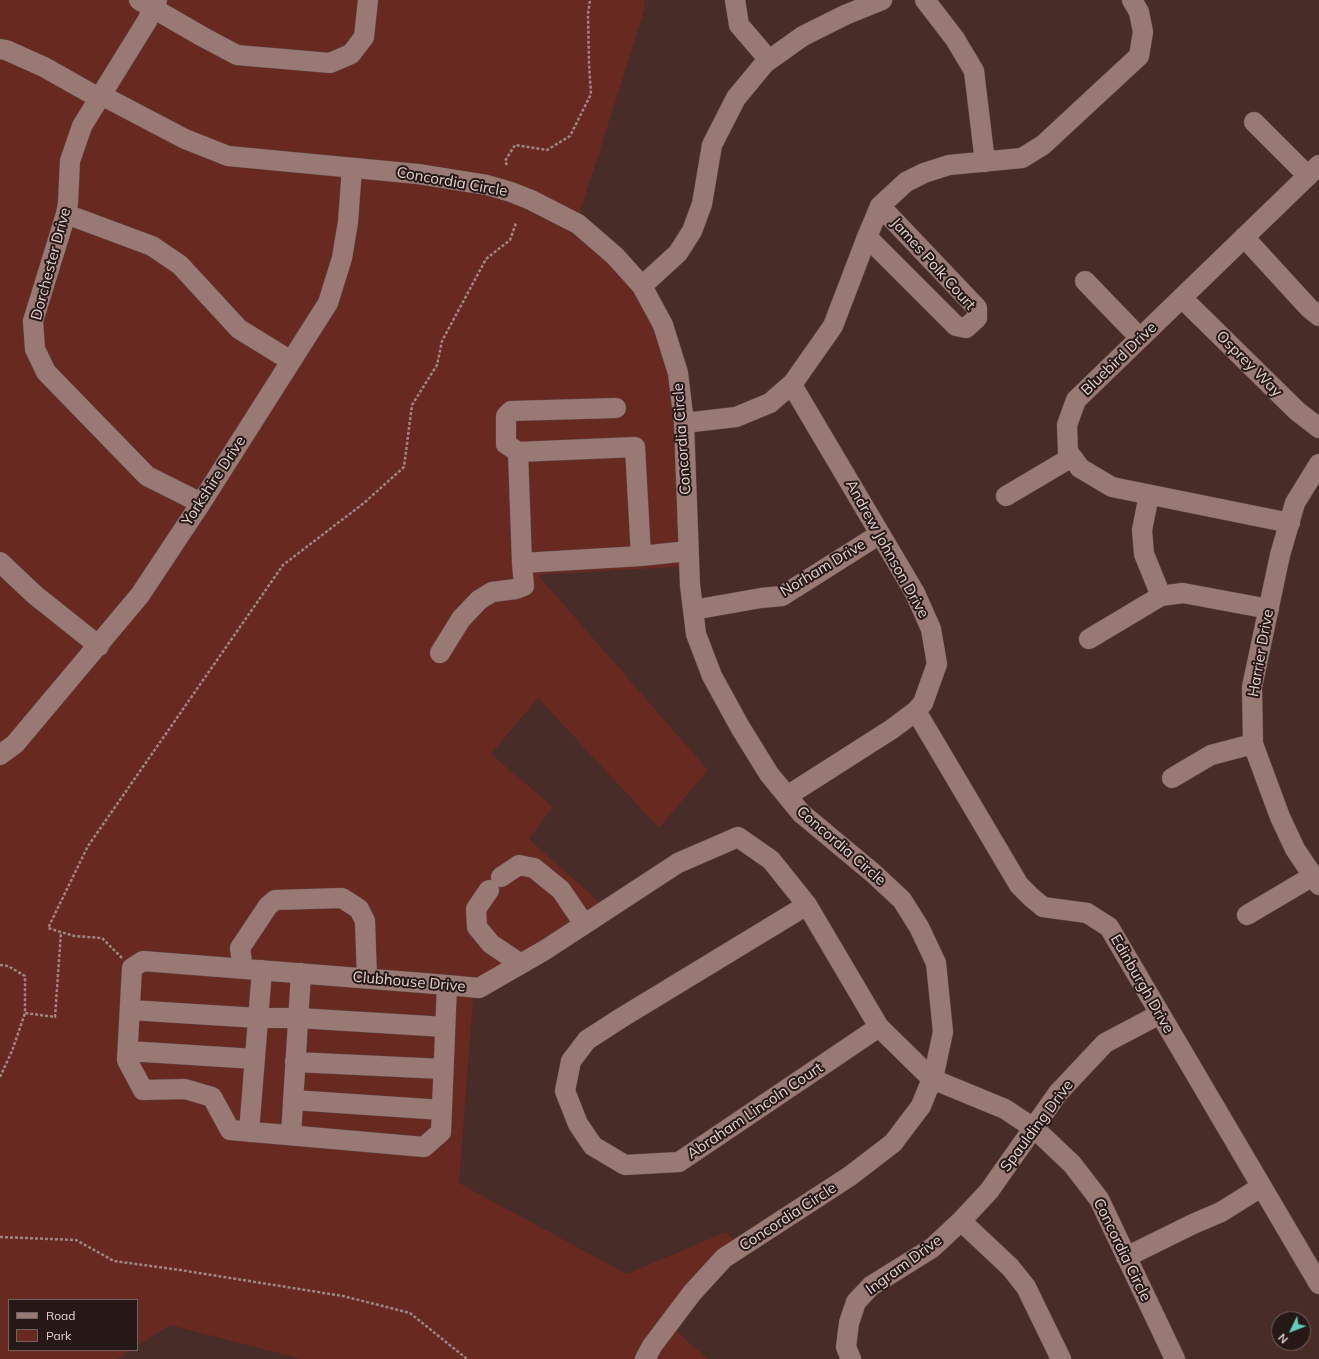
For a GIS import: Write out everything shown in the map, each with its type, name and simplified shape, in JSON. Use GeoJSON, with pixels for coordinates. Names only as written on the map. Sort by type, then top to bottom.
{"type":"FeatureCollection","features":[{"type":"Feature","properties":{"kind":"street"},"geometry":{"type":"LineString","coordinates":[[150,3],[237,55],[330,63],[351,54],[364,36],[368,0]]}},
{"type":"Feature","properties":{"kind":"street"},"geometry":{"type":"LineString","coordinates":[[735,0],[739,25],[769,60]]}},
{"type":"Feature","properties":{"kind":"street"},"geometry":{"type":"LineString","coordinates":[[642,286],[678,253],[692,231],[702,204],[712,145],[736,98],[765,62],[803,36],[844,15],[882,0]]}},
{"type":"Feature","properties":{"kind":"street"},"geometry":{"type":"LineString","coordinates":[[925,0],[955,39],[974,71],[984,162]]}},
{"type":"Feature","properties":{"kind":"street"},"geometry":{"type":"LineString","coordinates":[[684,423],[736,416],[770,402],[792,385],[834,326],[880,206],[906,182],[924,173],[949,165],[1022,158],[1042,146],[1139,56],[1143,32],[1139,12],[1132,0]]}},
{"type":"Feature","properties":{"kind":"street","name":"Dorchester Drive"},"geometry":{"type":"LineString","coordinates":[[150,3],[147,21],[82,126],[70,161],[66,214],[34,321],[35,349],[46,372],[147,476],[201,503]]}},
{"type":"Feature","properties":{"kind":"street","name":"Concordia Circle"},"geometry":{"type":"LineString","coordinates":[[0,49],[6,50],[44,67],[100,97],[185,139],[228,156],[418,174],[487,185],[531,200],[578,224],[615,256],[642,286],[663,325],[678,374],[684,423],[688,552],[690,586],[696,634],[712,676],[740,727],[769,774],[801,813],[873,873],[902,900],[919,927],[936,963],[943,1032],[934,1074],[921,1106],[893,1143],[850,1176],[724,1258],[692,1293],[652,1346],[645,1359]]}},
{"type":"Feature","properties":{"kind":"street"},"geometry":{"type":"LineString","coordinates":[[1254,122],[1313,170]]}},
{"type":"Feature","properties":{"kind":"street","name":"Yorkshire Drive"},"geometry":{"type":"LineString","coordinates":[[0,755],[15,744],[99,646],[140,595],[201,503],[328,303],[342,258],[348,222],[352,168]]}},
{"type":"Feature","properties":{"kind":"street","name":"Bluebird Drive"},"geometry":{"type":"LineString","coordinates":[[1290,523],[1112,487],[1080,468],[1068,452],[1067,425],[1076,400],[1313,170]]}},
{"type":"Feature","properties":{"kind":"street","name":"James Polk Court"},"geometry":{"type":"LineString","coordinates":[[867,237],[956,326],[966,328],[978,318],[977,308],[880,206]]}},
{"type":"Feature","properties":{"kind":"street"},"geometry":{"type":"LineString","coordinates":[[66,214],[152,246],[180,266],[239,329],[291,361]]}},
{"type":"Feature","properties":{"kind":"street"},"geometry":{"type":"LineString","coordinates":[[1244,238],[1316,307]]}},
{"type":"Feature","properties":{"kind":"street"},"geometry":{"type":"LineString","coordinates":[[1084,281],[1140,338]]}},
{"type":"Feature","properties":{"kind":"street","name":"Osprey Way"},"geometry":{"type":"LineString","coordinates":[[1182,298],[1296,411],[1319,428]]}},
{"type":"Feature","properties":{"kind":"street","name":"Andrew Johnson Drive"},"geometry":{"type":"LineString","coordinates":[[787,796],[892,729],[916,711],[923,703],[937,664],[931,628],[915,593],[792,385]]}},
{"type":"Feature","properties":{"kind":"street"},"geometry":{"type":"LineString","coordinates":[[616,408],[512,411],[506,416],[506,444],[518,452],[635,447],[640,556]]}},
{"type":"Feature","properties":{"kind":"street"},"geometry":{"type":"LineString","coordinates":[[440,653],[461,620],[479,600],[492,592],[516,589],[524,586],[518,452]]}},
{"type":"Feature","properties":{"kind":"street"},"geometry":{"type":"LineString","coordinates":[[1006,496],[1072,457]]}},
{"type":"Feature","properties":{"kind":"street","name":"Harrier Drive"},"geometry":{"type":"LineString","coordinates":[[1314,871],[1295,849],[1280,817],[1253,744],[1252,687],[1280,555],[1295,503],[1319,464]]}},
{"type":"Feature","properties":{"kind":"street"},"geometry":{"type":"LineString","coordinates":[[1149,495],[1142,530],[1144,554],[1161,596]]}},
{"type":"Feature","properties":{"kind":"street","name":"Norham Drive"},"geometry":{"type":"LineString","coordinates":[[693,610],[782,596],[880,534]]}},
{"type":"Feature","properties":{"kind":"street"},"geometry":{"type":"LineString","coordinates":[[522,563],[688,552]]}},
{"type":"Feature","properties":{"kind":"street"},"geometry":{"type":"LineString","coordinates":[[0,562],[34,595],[99,646]]}},
{"type":"Feature","properties":{"kind":"street"},"geometry":{"type":"LineString","coordinates":[[1089,639],[1161,596],[1183,592],[1269,609]]}},
{"type":"Feature","properties":{"kind":"street","name":"Edinburgh Drive"},"geometry":{"type":"LineString","coordinates":[[916,711],[1019,885],[1042,907],[1087,913],[1109,927],[1319,1284]]}},
{"type":"Feature","properties":{"kind":"street"},"geometry":{"type":"LineString","coordinates":[[1172,778],[1211,756],[1253,744]]}},
{"type":"Feature","properties":{"kind":"street","name":"Clubhouse Drive"},"geometry":{"type":"LineString","coordinates":[[132,968],[143,961],[478,988],[545,950],[678,863],[738,837],[771,860],[807,905]]}},
{"type":"Feature","properties":{"kind":"street"},"geometry":{"type":"LineString","coordinates":[[521,964],[491,944],[477,928],[476,909],[495,883],[519,865],[534,868],[561,890],[584,924]]}},
{"type":"Feature","properties":{"kind":"street"},"geometry":{"type":"LineString","coordinates":[[1247,915],[1314,871]]}},
{"type":"Feature","properties":{"kind":"street"},"geometry":{"type":"LineString","coordinates":[[249,1132],[258,1018],[252,969],[240,948],[268,906],[275,900],[342,898],[359,909],[365,921],[367,978]]}},
{"type":"Feature","properties":{"kind":"street"},"geometry":{"type":"LineString","coordinates":[[807,905],[879,1027],[932,1079]]}},
{"type":"Feature","properties":{"kind":"street","name":"Abraham Lincoln Court"},"geometry":{"type":"LineString","coordinates":[[807,905],[587,1040],[571,1061],[565,1091],[578,1124],[593,1146],[625,1164],[679,1162],[879,1027]]}},
{"type":"Feature","properties":{"kind":"street"},"geometry":{"type":"LineString","coordinates":[[132,968],[127,1055],[143,1090],[185,1089],[212,1097],[230,1130],[424,1148],[441,1132],[447,985]]}},
{"type":"Feature","properties":{"kind":"street"},"geometry":{"type":"LineString","coordinates":[[291,1135],[301,973]]}},
{"type":"Feature","properties":{"kind":"street"},"geometry":{"type":"LineString","coordinates":[[130,1010],[445,1027]]}},
{"type":"Feature","properties":{"kind":"street","name":"Spaulding Drive"},"geometry":{"type":"LineString","coordinates":[[961,1221],[989,1191],[1058,1093],[1105,1043],[1160,1014]]}},
{"type":"Feature","properties":{"kind":"street"},"geometry":{"type":"LineString","coordinates":[[127,1055],[255,1059]]}},
{"type":"Feature","properties":{"kind":"street"},"geometry":{"type":"LineString","coordinates":[[295,1062],[443,1069]]}},
{"type":"Feature","properties":{"kind":"street","name":"Concordia Circle"},"geometry":{"type":"LineString","coordinates":[[932,1079],[1005,1109],[1033,1128],[1072,1164],[1099,1199],[1175,1359]]}},
{"type":"Feature","properties":{"kind":"street"},"geometry":{"type":"LineString","coordinates":[[293,1100],[442,1110]]}},
{"type":"Feature","properties":{"kind":"street"},"geometry":{"type":"LineString","coordinates":[[1126,1257],[1221,1212],[1262,1187]]}},
{"type":"Feature","properties":{"kind":"street"},"geometry":{"type":"LineString","coordinates":[[961,1221],[1010,1267],[1026,1287],[1060,1359]]}},
{"type":"Feature","properties":{"kind":"street","name":"Ingram Drive"},"geometry":{"type":"LineString","coordinates":[[851,1359],[846,1347],[849,1323],[856,1302],[871,1286],[932,1248],[961,1221]]}},
{"type":"Feature","properties":{"kind":"path"},"geometry":{"type":"LineString","coordinates":[[507,165],[505,161],[515,145],[547,150],[570,136],[591,94],[588,14],[590,0]]}},
{"type":"Feature","properties":{"kind":"path"},"geometry":{"type":"LineString","coordinates":[[132,968],[102,938],[74,936],[48,928],[88,846],[284,565],[364,503],[404,468],[412,405],[437,365],[442,341],[486,259],[510,240],[516,223]]}},
{"type":"Feature","properties":{"kind":"path"},"geometry":{"type":"LineString","coordinates":[[25,1013],[54,1017],[61,932]]}},
{"type":"Feature","properties":{"kind":"path"},"geometry":{"type":"LineString","coordinates":[[0,965],[8,966],[25,976],[25,1013],[12,1051],[0,1077]]}},
{"type":"Feature","properties":{"kind":"path"},"geometry":{"type":"LineString","coordinates":[[0,1237],[76,1240],[114,1261],[343,1296],[410,1313],[467,1359]]}},
{"type":"Feature","properties":{"kind":"green space"},"geometry":{"type":"Polygon","coordinates":[[[0,0],[644,0],[645,8],[578,219],[661,313],[690,512],[690,566],[538,575],[708,770],[659,828],[538,698],[491,754],[553,807],[529,839],[607,909],[474,986],[459,1183],[627,1274],[726,1232],[737,1244],[667,1323],[708,1359],[302,1359],[170,1325],[138,1345],[138,1299],[8,1299],[8,1351],[130,1351],[118,1359],[0,1359],[0,0]]]}}]}
